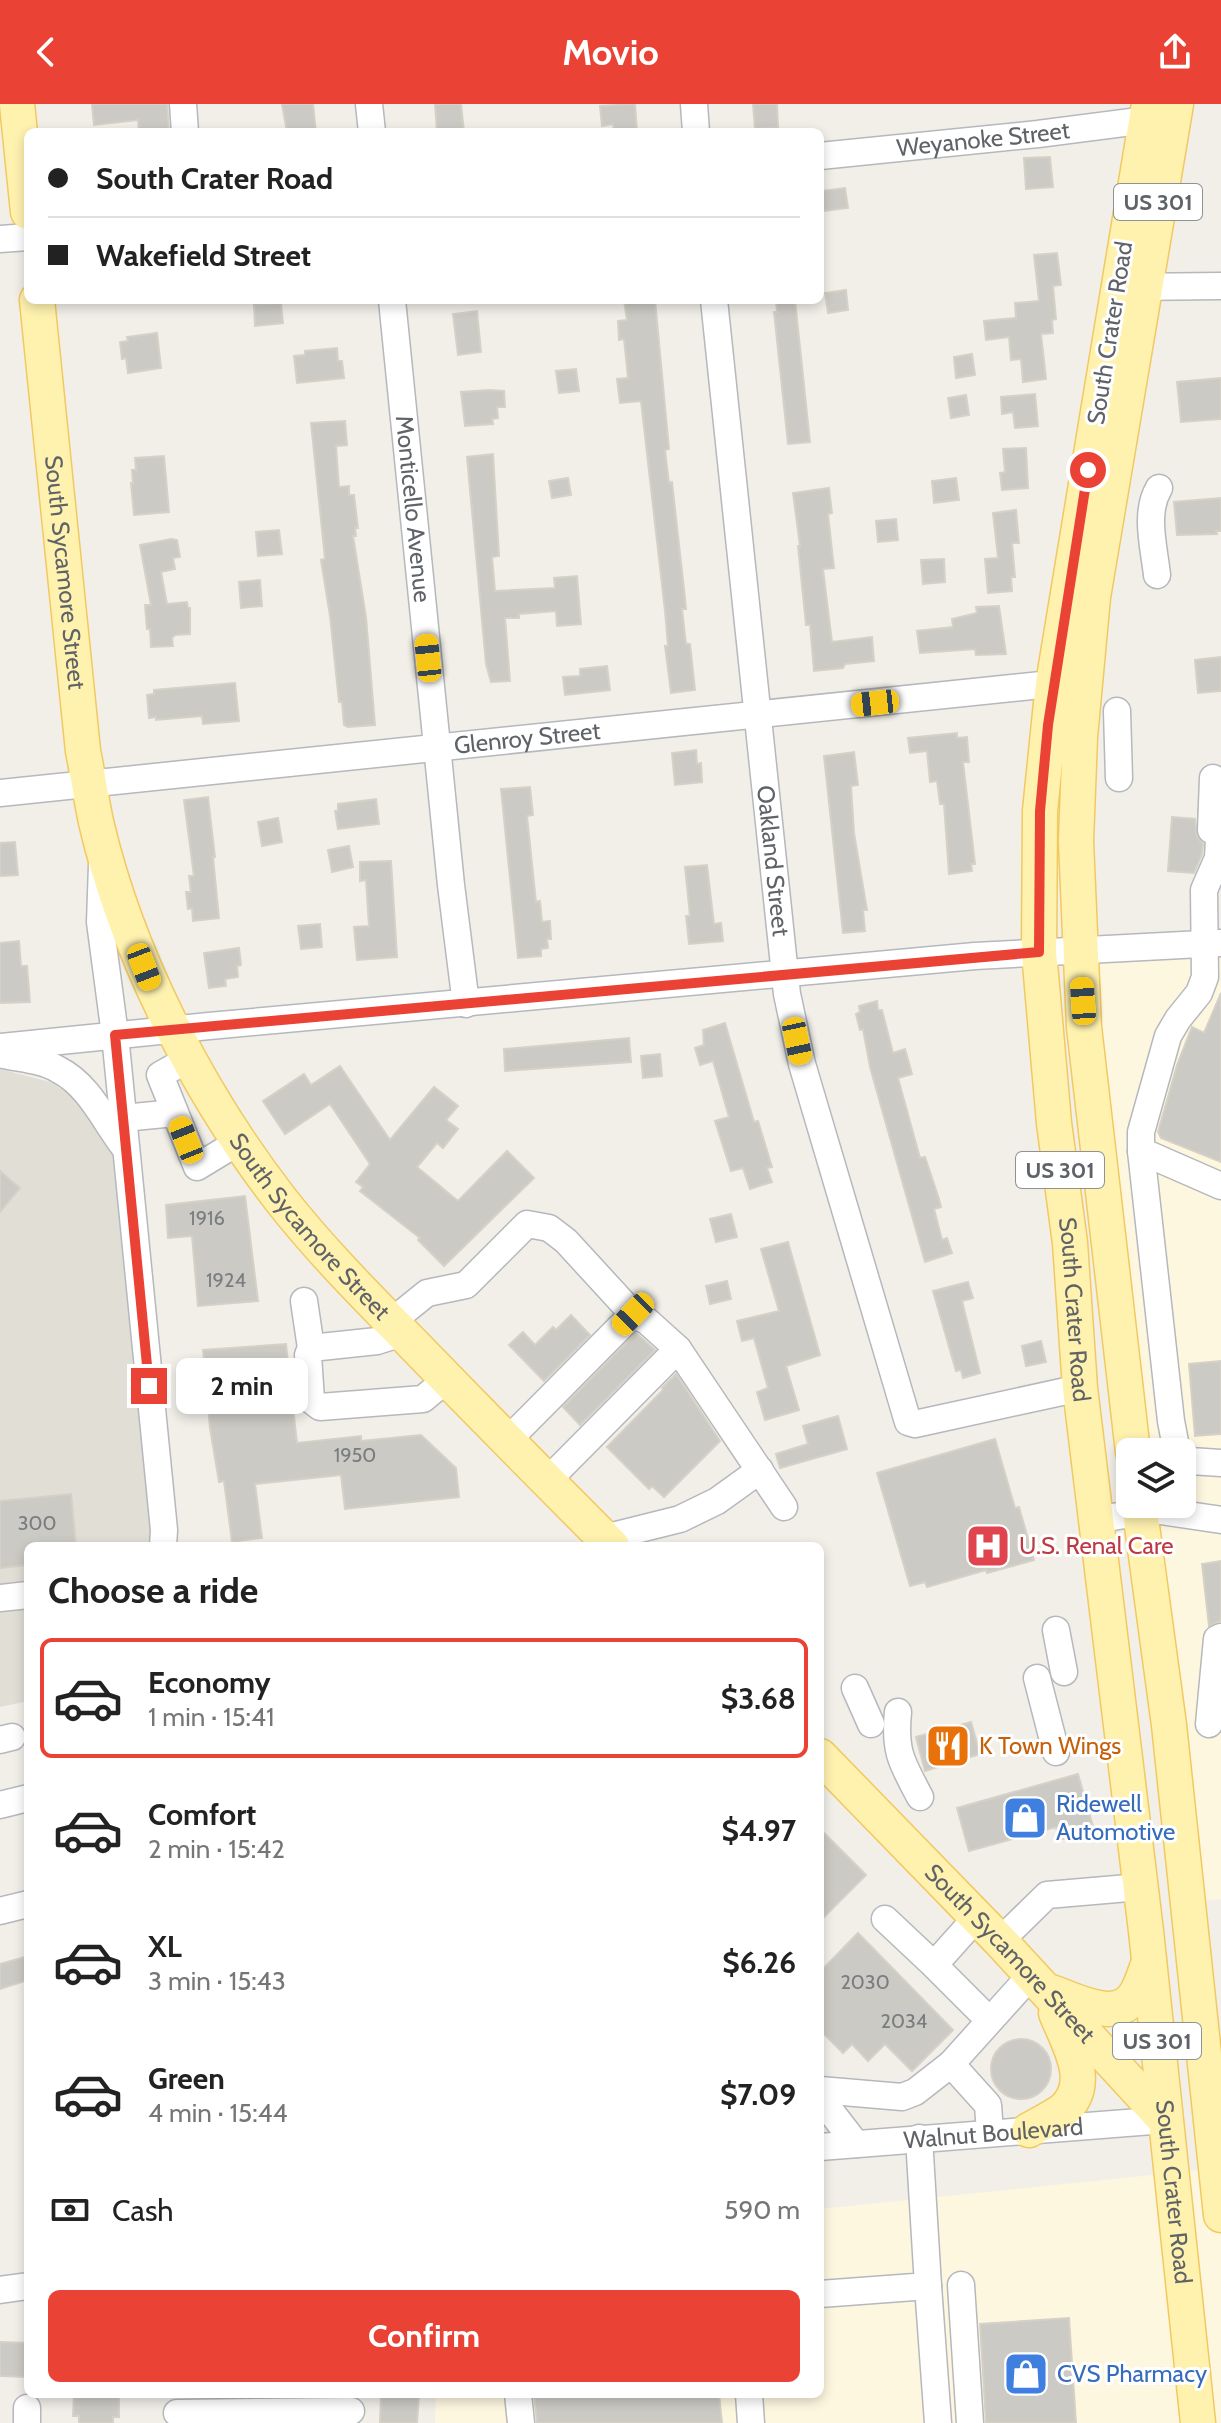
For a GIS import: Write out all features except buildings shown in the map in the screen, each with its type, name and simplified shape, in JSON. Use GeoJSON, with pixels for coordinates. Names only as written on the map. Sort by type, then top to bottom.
{"type":"FeatureCollection","features":[{"type":"Feature","properties":{"kind":"main road"},"geometry":{"type":"LineString","coordinates":[[17,104],[24,173]]}},
{"type":"Feature","properties":{"kind":"main road","name":"South Crater Road"},"geometry":{"type":"LineString","coordinates":[[1161,111],[1068,697],[1040,811],[1039,952],[1054,1123],[1070,1243],[1080,1388],[1114,1653],[1198,2423]]}},
{"type":"Feature","properties":{"kind":"main road","name":"South Sycamore Street"},"geometry":{"type":"LineString","coordinates":[[37,304],[77,708],[89,783],[102,844],[154,992],[240,1141],[290,1211],[397,1328],[608,1542]]}},
{"type":"Feature","properties":{"kind":"main road","name":"South Crater Road"},"geometry":{"type":"LineString","coordinates":[[1068,697],[1084,1027],[1131,1438]]}},
{"type":"Feature","properties":{"kind":"main road","name":"South Crater Road"},"geometry":{"type":"LineString","coordinates":[[1141,1518],[1169,1725],[1215,2116],[1221,2215]]}},
{"type":"Feature","properties":{"kind":"main road","name":"South Sycamore Street"},"geometry":{"type":"LineString","coordinates":[[824,1760],[1040,1982],[1165,2120]]}},
{"type":"Feature","properties":{"kind":"main road"},"geometry":{"type":"LineString","coordinates":[[1040,1982],[1102,2009],[1113,2010],[1122,2007],[1136,1993],[1149,1962]]}},
{"type":"Feature","properties":{"kind":"main road"},"geometry":{"type":"LineString","coordinates":[[1029,2130],[1063,2110],[1077,2090],[1078,2079],[1077,2064],[1040,1982]]}},
{"type":"Feature","properties":{"kind":"main road"},"geometry":{"type":"LineString","coordinates":[[1165,2120],[1215,2116]]}},
{"type":"Feature","properties":{"kind":"street"},"geometry":{"type":"LineString","coordinates":[[183,104],[185,128]]}},
{"type":"Feature","properties":{"kind":"street"},"geometry":{"type":"LineString","coordinates":[[369,104],[372,128]]}},
{"type":"Feature","properties":{"kind":"street"},"geometry":{"type":"LineString","coordinates":[[694,104],[696,128]]}},
{"type":"Feature","properties":{"kind":"street","name":"Weyanoke Street"},"geometry":{"type":"LineString","coordinates":[[824,156],[1038,134],[1161,111]]}},
{"type":"Feature","properties":{"kind":"street"},"geometry":{"type":"LineString","coordinates":[[0,239],[24,237]]}},
{"type":"Feature","properties":{"kind":"street"},"geometry":{"type":"LineString","coordinates":[[1131,288],[1221,286]]}},
{"type":"Feature","properties":{"kind":"street","name":"Monticello Avenue"},"geometry":{"type":"LineString","coordinates":[[392,304],[451,885],[466,1004]]}},
{"type":"Feature","properties":{"kind":"street","name":"Oakland Street"},"geometry":{"type":"LineString","coordinates":[[714,304],[785,974],[802,1064],[908,1422],[915,1424],[1080,1388]]}},
{"type":"Feature","properties":{"kind":"street"},"geometry":{"type":"LineString","coordinates":[[1157,575],[1151,511],[1159,488]]}},
{"type":"Feature","properties":{"kind":"street","name":"Glenroy Street"},"geometry":{"type":"LineString","coordinates":[[0,793],[757,715],[1068,697]]}},
{"type":"Feature","properties":{"kind":"street"},"geometry":{"type":"LineString","coordinates":[[1117,711],[1119,778]]}},
{"type":"Feature","properties":{"kind":"street"},"geometry":{"type":"LineString","coordinates":[[1174,1438],[1141,1132],[1168,1036],[1178,1019],[1210,993],[1205,977],[1206,960],[1212,943],[1204,890],[1211,842],[1213,778]]}},
{"type":"Feature","properties":{"kind":"street","name":"South Sycamore Street"},"geometry":{"type":"LineString","coordinates":[[102,844],[100,922],[115,1035],[166,1541]]}},
{"type":"Feature","properties":{"kind":"street"},"geometry":{"type":"LineString","coordinates":[[0,1047],[115,1035],[182,1044],[466,1004],[1039,952],[1212,943]]}},
{"type":"Feature","properties":{"kind":"street"},"geometry":{"type":"LineString","coordinates":[[182,1044],[160,1075],[197,1167],[240,1141]]}},
{"type":"Feature","properties":{"kind":"street"},"geometry":{"type":"LineString","coordinates":[[0,1054],[44,1063],[79,1083],[126,1149]]}},
{"type":"Feature","properties":{"kind":"street"},"geometry":{"type":"LineString","coordinates":[[123,1118],[175,1113]]}},
{"type":"Feature","properties":{"kind":"street"},"geometry":{"type":"LineString","coordinates":[[1141,1151],[1221,1186]]}},
{"type":"Feature","properties":{"kind":"street"},"geometry":{"type":"LineString","coordinates":[[311,1348],[377,1341],[397,1328],[427,1293],[466,1285],[527,1224],[549,1228],[566,1241],[633,1314],[647,1321],[678,1349],[784,1507]]}},
{"type":"Feature","properties":{"kind":"street"},"geometry":{"type":"LineString","coordinates":[[304,1301],[311,1348],[308,1355],[311,1400],[320,1407],[423,1399],[447,1379]]}},
{"type":"Feature","properties":{"kind":"street"},"geometry":{"type":"LineString","coordinates":[[507,1441],[633,1314]]}},
{"type":"Feature","properties":{"kind":"street"},"geometry":{"type":"LineString","coordinates":[[547,1481],[678,1349]]}},
{"type":"Feature","properties":{"kind":"street"},"geometry":{"type":"LineString","coordinates":[[1196,1461],[1221,1463]]}},
{"type":"Feature","properties":{"kind":"street"},"geometry":{"type":"LineString","coordinates":[[608,1542],[680,1519],[717,1501],[760,1470]]}},
{"type":"Feature","properties":{"kind":"street"},"geometry":{"type":"LineString","coordinates":[[1095,1520],[1116,1514]]}},
{"type":"Feature","properties":{"kind":"street"},"geometry":{"type":"LineString","coordinates":[[1196,1516],[1221,1520]]}},
{"type":"Feature","properties":{"kind":"street"},"geometry":{"type":"LineString","coordinates":[[0,1598],[24,1595]]}},
{"type":"Feature","properties":{"kind":"street"},"geometry":{"type":"LineString","coordinates":[[1056,1630],[1064,1672]]}},
{"type":"Feature","properties":{"kind":"street"},"geometry":{"type":"LineString","coordinates":[[1169,1725],[1215,1724],[1217,1639],[1221,1637]]}},
{"type":"Feature","properties":{"kind":"street"},"geometry":{"type":"LineString","coordinates":[[1037,1678],[1056,1752]]}},
{"type":"Feature","properties":{"kind":"street"},"geometry":{"type":"LineString","coordinates":[[855,1688],[871,1724]]}},
{"type":"Feature","properties":{"kind":"street"},"geometry":{"type":"LineString","coordinates":[[898,1712],[895,1739],[901,1761],[920,1797]]}},
{"type":"Feature","properties":{"kind":"street"},"geometry":{"type":"LineString","coordinates":[[0,1805],[24,1799]]}},
{"type":"Feature","properties":{"kind":"street"},"geometry":{"type":"LineString","coordinates":[[934,1965],[1047,1895],[1140,1887]]}},
{"type":"Feature","properties":{"kind":"street"},"geometry":{"type":"LineString","coordinates":[[0,1911],[24,1905]]}},
{"type":"Feature","properties":{"kind":"street"},"geometry":{"type":"LineString","coordinates":[[885,1919],[979,2010]]}},
{"type":"Feature","properties":{"kind":"street"},"geometry":{"type":"LineString","coordinates":[[824,2091],[902,2097],[915,2092],[951,2064],[1040,1982]]}},
{"type":"Feature","properties":{"kind":"street"},"geometry":{"type":"LineString","coordinates":[[951,2064],[988,2105],[990,2133]]}},
{"type":"Feature","properties":{"kind":"street"},"geometry":{"type":"LineString","coordinates":[[824,2098],[856,2144]]}},
{"type":"Feature","properties":{"kind":"street","name":"Walnut Boulevard"},"geometry":{"type":"LineString","coordinates":[[824,2147],[1165,2120]]}},
{"type":"Feature","properties":{"kind":"street"},"geometry":{"type":"LineString","coordinates":[[919,2138],[938,2423]]}},
{"type":"Feature","properties":{"kind":"street"},"geometry":{"type":"LineString","coordinates":[[961,2285],[970,2423]]}},
{"type":"Feature","properties":{"kind":"street"},"geometry":{"type":"LineString","coordinates":[[824,2294],[928,2286]]}},
{"type":"Feature","properties":{"kind":"street"},"geometry":{"type":"LineString","coordinates":[[0,2290],[24,2287]]}},
{"type":"Feature","properties":{"kind":"street"},"geometry":{"type":"LineString","coordinates":[[518,2398],[521,2423]]}},
{"type":"Feature","properties":{"kind":"street"},"geometry":{"type":"LineString","coordinates":[[749,2398],[751,2423]]}},
{"type":"Feature","properties":{"kind":"street"},"geometry":{"type":"LineString","coordinates":[[177,2410],[351,2411]]}},
{"type":"Feature","properties":{"kind":"shaded area"},"geometry":{"type":"Polygon","coordinates":[[[1221,945],[1221,1899],[1187,1902],[1144,1518],[1196,1518],[1196,1438],[1134,1438],[1079,949],[1221,945]]]}},
{"type":"Feature","properties":{"kind":"shaded area"},"geometry":{"type":"Polygon","coordinates":[[[0,1069],[50,1082],[83,1103],[112,1150],[154,1538],[153,1542],[24,1542],[24,1702],[0,1707],[0,1069]]]}},
{"type":"Feature","properties":{"kind":"shaded area"},"geometry":{"type":"Polygon","coordinates":[[[1221,2168],[1221,2423],[435,2423],[436,2398],[824,2398],[824,2209],[1221,2168]]]}},
{"type":"Feature","properties":{"kind":"place","name":"U.S. Renal Care"},"geometry":{"type":"Point","coordinates":[988,1546]}},
{"type":"Feature","properties":{"kind":"place","name":"K Town Wings"},"geometry":{"type":"Point","coordinates":[948,1746]}},
{"type":"Feature","properties":{"kind":"place","name":"Ridewell Automotive"},"geometry":{"type":"Point","coordinates":[1025,1818]}},
{"type":"Feature","properties":{"kind":"place","name":"CVS Pharmacy"},"geometry":{"type":"Point","coordinates":[1026,2374]}},
{"type":"Feature","properties":{"kind":"route"},"geometry":{"type":"LineString","coordinates":[[149,1386],[115,1035],[1039,952],[1040,811],[1048,725],[1088,470]]}}]}
